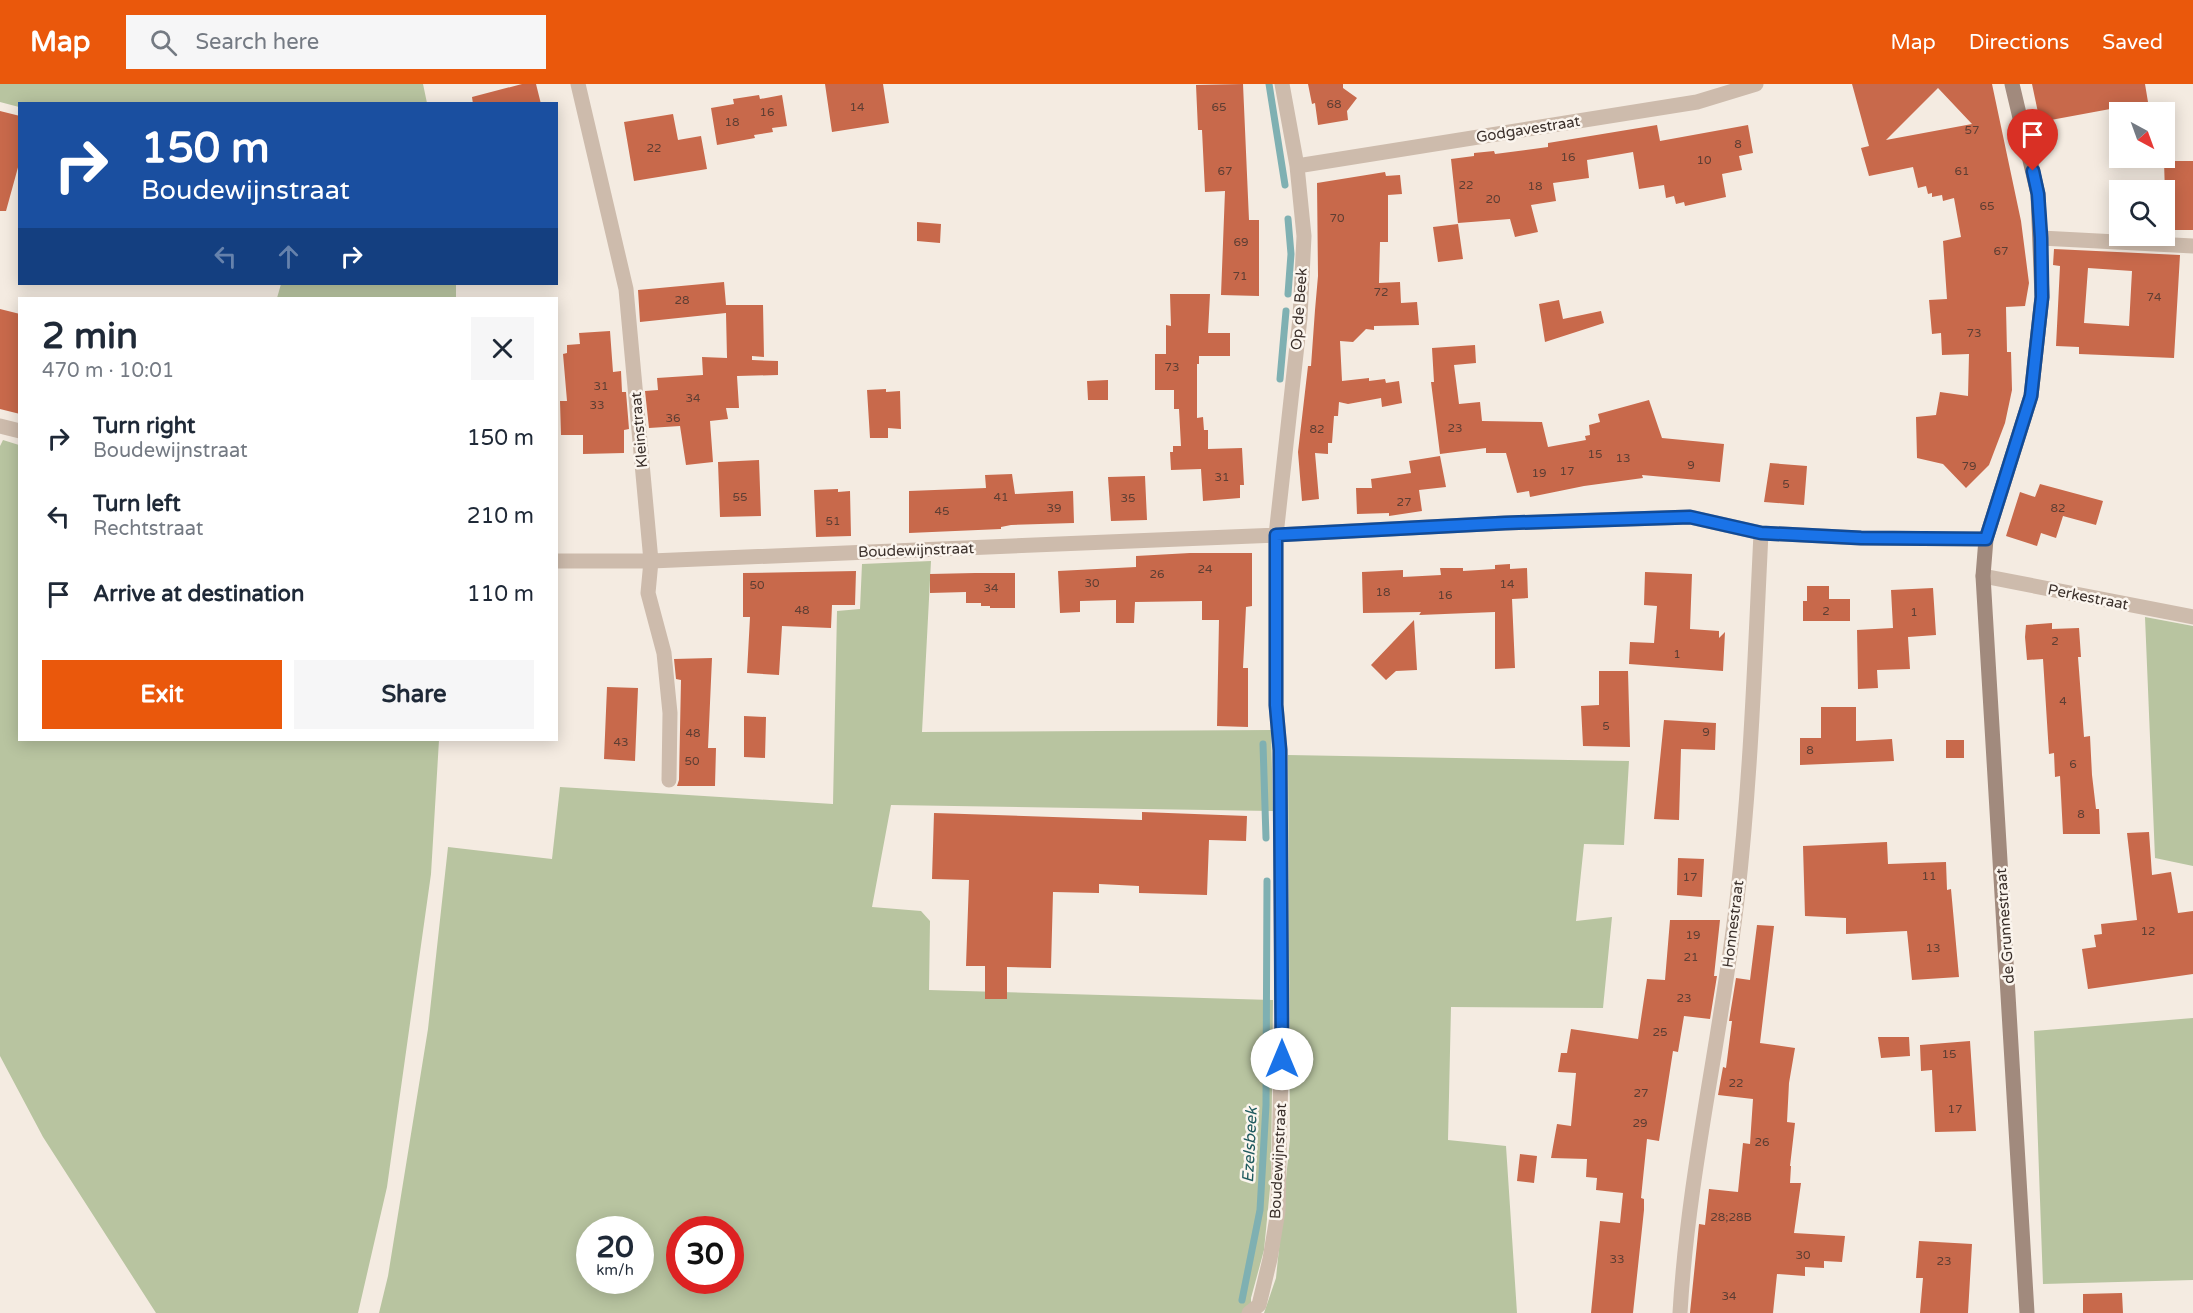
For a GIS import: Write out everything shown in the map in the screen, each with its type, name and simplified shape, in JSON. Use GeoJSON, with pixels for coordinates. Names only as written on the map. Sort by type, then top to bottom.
{"type":"FeatureCollection","features":[{"type":"Feature","properties":{"kind":"street","name":"Kleinstraat"},"geometry":{"type":"LineString","coordinates":[[578,84],[626,289],[651,561],[648,592],[664,653],[670,713],[669,780]]}},
{"type":"Feature","properties":{"kind":"street","name":"Op de Beek"},"geometry":{"type":"LineString","coordinates":[[1276,535],[1300,318],[1304,236],[1297,166],[1282,84]]}},
{"type":"Feature","properties":{"kind":"street","name":"Godgavestraat"},"geometry":{"type":"LineString","coordinates":[[1297,166],[1697,102],[1756,84]]}},
{"type":"Feature","properties":{"kind":"street","name":"de Grunnestraat"},"geometry":{"type":"LineString","coordinates":[[2012,84],[2029,148],[2038,194],[2042,297],[2031,396],[1986,539],[1983,576],[2027,1313]]}},
{"type":"Feature","properties":{"kind":"street"},"geometry":{"type":"LineString","coordinates":[[2041,238],[2193,246]]}},
{"type":"Feature","properties":{"kind":"street"},"geometry":{"type":"LineString","coordinates":[[0,426],[18,430]]}},
{"type":"Feature","properties":{"kind":"street","name":"Boudewijnstraat"},"geometry":{"type":"LineString","coordinates":[[558,561],[651,561],[1276,535],[1505,523],[1690,517],[1761,533],[1861,538],[1986,539]]}},
{"type":"Feature","properties":{"kind":"street","name":"Honnestraat"},"geometry":{"type":"LineString","coordinates":[[1680,1313],[1683,1259],[1737,899],[1752,711],[1761,533]]}},
{"type":"Feature","properties":{"kind":"street","name":"Boudewijnstraat"},"geometry":{"type":"LineString","coordinates":[[1249,1313],[1259,1305],[1278,1211],[1281,1118],[1280,750],[1276,705],[1276,535]]}},
{"type":"Feature","properties":{"kind":"street","name":"Perkestraat"},"geometry":{"type":"LineString","coordinates":[[1983,576],[2193,617]]}},
{"type":"Feature","properties":{"kind":"green space"},"geometry":{"type":"Polygon","coordinates":[[[0,84],[423,84],[427,102],[18,102],[18,107],[0,102],[0,84]]]}},
{"type":"Feature","properties":{"kind":"green space"},"geometry":{"type":"Polygon","coordinates":[[[281,285],[456,285],[456,297],[277,297],[281,285]]]}},
{"type":"Feature","properties":{"kind":"green space"},"geometry":{"type":"Polygon","coordinates":[[[3,440],[18,445],[18,741],[439,741],[431,874],[387,1187],[358,1313],[156,1313],[43,1137],[0,1056],[0,446],[3,440]]]}},
{"type":"Feature","properties":{"kind":"green space"},"geometry":{"type":"Polygon","coordinates":[[[931,561],[922,732],[1271,730],[1273,811],[891,805],[872,907],[921,911],[930,921],[929,990],[1273,1000],[1271,1178],[1264,1250],[1251,1298],[1251,1313],[379,1313],[388,1276],[428,1029],[448,847],[552,859],[560,787],[833,804],[837,611],[860,609],[862,564],[931,561]]]}},
{"type":"Feature","properties":{"kind":"green space"},"geometry":{"type":"Polygon","coordinates":[[[2145,617],[2193,626],[2193,866],[2155,858],[2145,617]]]}},
{"type":"Feature","properties":{"kind":"green space"},"geometry":{"type":"Polygon","coordinates":[[[1288,755],[1629,761],[1624,845],[1584,844],[1576,921],[1612,917],[1603,1008],[1451,1007],[1448,1140],[1506,1146],[1517,1313],[1264,1313],[1276,1278],[1290,1139],[1288,755]]]}},
{"type":"Feature","properties":{"kind":"green space"},"geometry":{"type":"Polygon","coordinates":[[[2193,1018],[2193,1280],[2043,1284],[2034,1031],[2193,1018]]]}},
{"type":"Feature","properties":{"kind":"building"},"geometry":{"type":"Polygon","coordinates":[[[522,84],[536,84],[540,102],[473,102],[472,97],[522,84]]]}},
{"type":"Feature","properties":{"kind":"building"},"geometry":{"type":"Polygon","coordinates":[[[825,84],[883,84],[889,123],[832,132],[825,84]]]}},
{"type":"Feature","properties":{"kind":"building"},"geometry":{"type":"Polygon","coordinates":[[[1243,84],[1249,220],[1259,220],[1259,296],[1221,295],[1225,191],[1205,192],[1202,130],[1198,130],[1196,85],[1243,84]]]}},
{"type":"Feature","properties":{"kind":"building"},"geometry":{"type":"Polygon","coordinates":[[[1308,84],[1343,84],[1343,88],[1357,98],[1347,111],[1348,120],[1318,125],[1315,103],[1312,104],[1308,84]]]}},
{"type":"Feature","properties":{"kind":"building"},"geometry":{"type":"Polygon","coordinates":[[[1852,84],[1992,84],[2021,221],[2029,283],[2025,306],[2006,307],[2007,352],[2011,352],[2012,390],[2005,423],[1989,465],[1966,488],[1943,464],[1917,458],[1916,417],[1936,415],[1940,392],[1968,396],[1969,354],[1942,355],[1941,333],[1932,334],[1929,300],[1947,299],[1943,241],[1961,237],[1954,198],[1943,201],[1942,195],[1932,197],[1932,193],[1928,194],[1926,186],[1918,188],[1913,167],[1869,176],[1861,148],[1869,146],[1852,84]],[[1938,88],[1886,140],[1972,124],[1938,88]]]}},
{"type":"Feature","properties":{"kind":"building"},"geometry":{"type":"Polygon","coordinates":[[[2032,84],[2145,84],[2148,102],[2109,102],[2109,109],[2040,122],[2032,84]]]}},
{"type":"Feature","properties":{"kind":"building"},"geometry":{"type":"Polygon","coordinates":[[[759,95],[760,99],[782,95],[787,126],[772,128],[773,132],[754,135],[755,138],[717,145],[711,108],[734,104],[733,99],[759,95]]]}},
{"type":"Feature","properties":{"kind":"building"},"geometry":{"type":"Polygon","coordinates":[[[0,111],[18,116],[18,167],[6,211],[0,211],[0,111]]]}},
{"type":"Feature","properties":{"kind":"building"},"geometry":{"type":"Polygon","coordinates":[[[673,114],[678,140],[701,136],[707,169],[634,181],[624,122],[673,114]]]}},
{"type":"Feature","properties":{"kind":"building"},"geometry":{"type":"Polygon","coordinates":[[[1657,125],[1660,141],[1748,125],[1753,153],[1739,156],[1742,170],[1722,174],[1726,197],[1685,206],[1684,202],[1676,204],[1674,196],[1666,198],[1664,185],[1639,189],[1633,152],[1587,160],[1589,178],[1553,183],[1556,201],[1531,205],[1538,232],[1515,237],[1510,219],[1458,223],[1451,159],[1474,156],[1474,153],[1494,151],[1495,154],[1548,147],[1548,143],[1657,125]]]}},
{"type":"Feature","properties":{"kind":"building"},"geometry":{"type":"Polygon","coordinates":[[[2175,161],[2193,161],[2193,230],[2175,230],[2175,180],[2165,180],[2164,168],[2175,168],[2175,161]]]}},
{"type":"Feature","properties":{"kind":"building"},"geometry":{"type":"Polygon","coordinates":[[[1385,172],[1386,176],[1400,175],[1402,194],[1388,195],[1388,242],[1380,242],[1379,283],[1400,282],[1401,303],[1417,302],[1419,325],[1374,326],[1374,330],[1366,329],[1353,342],[1340,341],[1342,381],[1369,378],[1369,381],[1385,379],[1386,383],[1399,381],[1402,403],[1382,407],[1381,398],[1348,404],[1339,402],[1338,416],[1334,416],[1332,443],[1328,443],[1328,454],[1315,453],[1319,499],[1302,501],[1298,452],[1308,366],[1311,366],[1318,276],[1317,183],[1385,172]]]}},
{"type":"Feature","properties":{"kind":"building"},"geometry":{"type":"Polygon","coordinates":[[[917,222],[941,224],[940,243],[917,241],[917,222]]]}},
{"type":"Feature","properties":{"kind":"building"},"geometry":{"type":"Polygon","coordinates":[[[1458,224],[1463,259],[1438,262],[1433,227],[1458,224]]]}},
{"type":"Feature","properties":{"kind":"building"},"geometry":{"type":"Polygon","coordinates":[[[2054,249],[2180,255],[2174,358],[2079,354],[2079,347],[2056,346],[2060,266],[2053,265],[2054,249]],[[2088,268],[2084,323],[2129,326],[2132,271],[2088,268]]]}},
{"type":"Feature","properties":{"kind":"building"},"geometry":{"type":"Polygon","coordinates":[[[724,282],[726,305],[763,305],[764,357],[752,356],[752,360],[778,361],[778,375],[737,376],[739,408],[726,408],[728,419],[710,421],[713,462],[686,465],[680,426],[649,428],[645,391],[658,390],[657,378],[703,375],[702,357],[727,358],[726,313],[640,322],[638,290],[724,282]]]}},
{"type":"Feature","properties":{"kind":"building"},"geometry":{"type":"Polygon","coordinates":[[[1170,294],[1210,294],[1208,333],[1230,333],[1230,356],[1199,356],[1197,418],[1203,417],[1204,430],[1208,430],[1208,449],[1242,448],[1244,485],[1240,485],[1240,498],[1203,501],[1201,469],[1171,470],[1170,452],[1173,452],[1173,446],[1181,446],[1179,409],[1174,409],[1174,390],[1155,390],[1155,354],[1166,354],[1166,325],[1171,326],[1170,294]]]}},
{"type":"Feature","properties":{"kind":"building"},"geometry":{"type":"Polygon","coordinates":[[[1559,300],[1563,319],[1601,311],[1604,323],[1545,342],[1539,304],[1559,300]]]}},
{"type":"Feature","properties":{"kind":"building"},"geometry":{"type":"Polygon","coordinates":[[[0,309],[18,314],[18,414],[0,409],[0,309]]]}},
{"type":"Feature","properties":{"kind":"building"},"geometry":{"type":"Polygon","coordinates":[[[610,331],[613,372],[621,371],[622,392],[626,392],[629,429],[624,430],[624,453],[583,454],[583,435],[561,435],[560,401],[567,401],[563,354],[567,353],[567,345],[580,344],[579,333],[610,331]]]}},
{"type":"Feature","properties":{"kind":"building"},"geometry":{"type":"Polygon","coordinates":[[[1475,345],[1476,363],[1454,365],[1459,404],[1480,402],[1482,421],[1542,422],[1548,447],[1586,440],[1585,436],[1590,435],[1589,425],[1600,422],[1598,414],[1649,400],[1662,438],[1724,444],[1720,482],[1642,475],[1643,478],[1584,486],[1530,497],[1529,491],[1517,493],[1506,453],[1486,453],[1486,448],[1440,454],[1431,382],[1434,382],[1432,348],[1475,345]]]}},
{"type":"Feature","properties":{"kind":"building"},"geometry":{"type":"Polygon","coordinates":[[[1108,380],[1108,400],[1088,400],[1087,381],[1108,380]]]}},
{"type":"Feature","properties":{"kind":"building"},"geometry":{"type":"Polygon","coordinates":[[[886,389],[886,392],[900,391],[901,429],[888,428],[888,438],[870,438],[867,390],[886,389]]]}},
{"type":"Feature","properties":{"kind":"building"},"geometry":{"type":"Polygon","coordinates":[[[1440,456],[1446,487],[1419,490],[1422,511],[1389,516],[1389,513],[1357,514],[1356,488],[1372,488],[1371,479],[1411,473],[1409,461],[1440,456]]]}},
{"type":"Feature","properties":{"kind":"building"},"geometry":{"type":"Polygon","coordinates":[[[759,460],[761,516],[720,517],[718,462],[759,460]]]}},
{"type":"Feature","properties":{"kind":"building"},"geometry":{"type":"Polygon","coordinates":[[[1770,463],[1807,466],[1804,505],[1764,502],[1770,463]]]}},
{"type":"Feature","properties":{"kind":"building"},"geometry":{"type":"Polygon","coordinates":[[[1012,474],[1015,494],[1073,491],[1074,523],[1011,525],[1001,527],[1001,529],[909,533],[909,491],[986,488],[985,475],[1012,474]]]}},
{"type":"Feature","properties":{"kind":"building"},"geometry":{"type":"Polygon","coordinates":[[[1145,476],[1147,520],[1111,521],[1108,477],[1145,476]]]}},
{"type":"Feature","properties":{"kind":"building"},"geometry":{"type":"Polygon","coordinates":[[[2040,484],[2103,501],[2096,525],[2063,516],[2056,538],[2041,533],[2037,546],[2006,536],[2020,492],[2035,497],[2040,484]]]}},
{"type":"Feature","properties":{"kind":"building"},"geometry":{"type":"Polygon","coordinates":[[[838,489],[838,492],[850,491],[851,536],[816,537],[814,490],[838,489]]]}},
{"type":"Feature","properties":{"kind":"building"},"geometry":{"type":"Polygon","coordinates":[[[1252,553],[1252,606],[1246,607],[1243,668],[1248,668],[1248,727],[1217,726],[1219,620],[1202,620],[1202,601],[1135,602],[1134,623],[1116,623],[1116,600],[1080,601],[1080,612],[1060,613],[1058,571],[1136,567],[1136,556],[1252,553]]]}},
{"type":"Feature","properties":{"kind":"building"},"geometry":{"type":"Polygon","coordinates":[[[1510,564],[1510,569],[1527,568],[1528,598],[1512,599],[1515,668],[1495,669],[1495,612],[1419,615],[1421,612],[1363,613],[1362,572],[1403,570],[1403,577],[1441,575],[1440,568],[1463,568],[1463,571],[1495,569],[1495,565],[1510,564]]]}},
{"type":"Feature","properties":{"kind":"building"},"geometry":{"type":"Polygon","coordinates":[[[856,571],[855,605],[832,605],[831,628],[782,626],[779,675],[747,673],[750,617],[743,617],[743,573],[856,571]]]}},
{"type":"Feature","properties":{"kind":"building"},"geometry":{"type":"Polygon","coordinates":[[[1645,572],[1692,574],[1690,629],[1719,631],[1719,638],[1725,632],[1723,671],[1629,664],[1630,642],[1654,643],[1657,606],[1644,605],[1645,572]]]}},
{"type":"Feature","properties":{"kind":"building"},"geometry":{"type":"Polygon","coordinates":[[[1015,573],[1015,608],[990,608],[990,606],[981,606],[981,603],[966,603],[966,592],[930,593],[930,574],[1015,573]]]}},
{"type":"Feature","properties":{"kind":"building"},"geometry":{"type":"Polygon","coordinates":[[[1807,586],[1829,586],[1829,599],[1850,599],[1850,621],[1803,621],[1803,601],[1807,601],[1807,586]]]}},
{"type":"Feature","properties":{"kind":"building"},"geometry":{"type":"Polygon","coordinates":[[[1933,588],[1936,635],[1908,637],[1910,669],[1877,670],[1878,688],[1858,689],[1857,630],[1893,628],[1891,590],[1933,588]]]}},
{"type":"Feature","properties":{"kind":"building"},"geometry":{"type":"Polygon","coordinates":[[[1414,620],[1417,670],[1396,671],[1386,680],[1371,665],[1414,620]]]}},
{"type":"Feature","properties":{"kind":"building"},"geometry":{"type":"Polygon","coordinates":[[[2052,623],[2052,629],[2079,628],[2081,657],[2078,657],[2084,737],[2090,736],[2092,775],[2096,809],[2099,809],[2100,834],[2063,834],[2060,776],[2055,777],[2054,753],[2049,754],[2043,659],[2027,660],[2025,637],[2026,625],[2052,623]]]}},
{"type":"Feature","properties":{"kind":"building"},"geometry":{"type":"Polygon","coordinates":[[[712,658],[708,748],[716,748],[715,786],[677,786],[681,680],[676,679],[674,659],[712,658]]]}},
{"type":"Feature","properties":{"kind":"building"},"geometry":{"type":"Polygon","coordinates":[[[1599,671],[1628,671],[1630,747],[1583,746],[1581,706],[1599,705],[1599,671]]]}},
{"type":"Feature","properties":{"kind":"building"},"geometry":{"type":"Polygon","coordinates":[[[607,687],[638,688],[635,761],[604,759],[607,687]]]}},
{"type":"Feature","properties":{"kind":"building"},"geometry":{"type":"Polygon","coordinates":[[[1821,707],[1856,707],[1856,741],[1892,739],[1894,761],[1800,765],[1800,738],[1821,738],[1821,707]]]}},
{"type":"Feature","properties":{"kind":"building"},"geometry":{"type":"Polygon","coordinates":[[[744,716],[766,717],[765,758],[744,757],[744,716]]]}},
{"type":"Feature","properties":{"kind":"building"},"geometry":{"type":"Polygon","coordinates":[[[1664,720],[1716,723],[1715,750],[1681,749],[1679,820],[1654,819],[1664,720]]]}},
{"type":"Feature","properties":{"kind":"building"},"geometry":{"type":"Polygon","coordinates":[[[1946,740],[1964,740],[1964,758],[1946,758],[1946,740]]]}},
{"type":"Feature","properties":{"kind":"building"},"geometry":{"type":"Polygon","coordinates":[[[1142,812],[1247,816],[1246,841],[1209,840],[1207,895],[1139,893],[1139,886],[1099,884],[1099,893],[1053,892],[1051,968],[1007,967],[1007,999],[985,999],[985,966],[966,966],[969,880],[932,879],[934,813],[1142,820],[1142,812]]]}},
{"type":"Feature","properties":{"kind":"building"},"geometry":{"type":"Polygon","coordinates":[[[2149,832],[2152,875],[2171,872],[2178,913],[2193,911],[2193,974],[2088,989],[2082,949],[2096,947],[2094,935],[2102,934],[2101,924],[2137,920],[2127,833],[2149,832]]]}},
{"type":"Feature","properties":{"kind":"building"},"geometry":{"type":"Polygon","coordinates":[[[1887,842],[1888,864],[1946,862],[1947,890],[1951,889],[1959,977],[1912,980],[1907,931],[1846,934],[1846,918],[1805,916],[1803,846],[1887,842]]]}},
{"type":"Feature","properties":{"kind":"building"},"geometry":{"type":"Polygon","coordinates":[[[1678,858],[1704,859],[1702,897],[1677,895],[1678,858]]]}},
{"type":"Feature","properties":{"kind":"building"},"geometry":{"type":"Polygon","coordinates":[[[1670,920],[1720,920],[1714,976],[1717,976],[1710,1019],[1684,1016],[1678,1052],[1673,1051],[1659,1141],[1647,1139],[1641,1198],[1644,1199],[1644,1210],[1633,1313],[1591,1313],[1600,1221],[1620,1223],[1623,1193],[1596,1190],[1597,1178],[1586,1177],[1587,1159],[1551,1158],[1557,1124],[1571,1126],[1576,1073],[1558,1072],[1561,1053],[1567,1053],[1571,1029],[1638,1039],[1647,979],[1665,980],[1670,920]]]}},
{"type":"Feature","properties":{"kind":"building"},"geometry":{"type":"Polygon","coordinates":[[[1757,925],[1774,926],[1760,1043],[1795,1048],[1789,1083],[1787,1122],[1795,1123],[1790,1183],[1801,1183],[1794,1233],[1845,1236],[1842,1262],[1824,1261],[1824,1268],[1805,1267],[1805,1276],[1777,1274],[1773,1313],[1690,1313],[1699,1224],[1705,1225],[1709,1189],[1738,1192],[1743,1143],[1750,1144],[1753,1099],[1718,1095],[1723,1067],[1726,1068],[1732,1021],[1729,1021],[1736,978],[1750,980],[1757,925]]]}},
{"type":"Feature","properties":{"kind":"building"},"geometry":{"type":"Polygon","coordinates":[[[1878,1037],[1909,1037],[1910,1056],[1881,1058],[1878,1037]]]}},
{"type":"Feature","properties":{"kind":"building"},"geometry":{"type":"Polygon","coordinates":[[[1970,1041],[1976,1131],[1935,1132],[1932,1070],[1921,1071],[1920,1045],[1970,1041]]]}},
{"type":"Feature","properties":{"kind":"building"},"geometry":{"type":"Polygon","coordinates":[[[1520,1154],[1537,1156],[1534,1183],[1517,1181],[1520,1154]]]}},
{"type":"Feature","properties":{"kind":"building"},"geometry":{"type":"Polygon","coordinates":[[[1919,1241],[1972,1244],[1968,1313],[1920,1313],[1923,1278],[1916,1278],[1919,1241]]]}},
{"type":"Feature","properties":{"kind":"building"},"geometry":{"type":"Polygon","coordinates":[[[2122,1293],[2123,1313],[2083,1313],[2083,1294],[2122,1293]]]}},
{"type":"Feature","properties":{"kind":"waterway","name":"Ezelsbeek"},"geometry":{"type":"LineString","coordinates":[[1269,84],[1285,185]]}},
{"type":"Feature","properties":{"kind":"waterway","name":"Ezelsbeek"},"geometry":{"type":"LineString","coordinates":[[1288,219],[1291,254],[1288,294]]}},
{"type":"Feature","properties":{"kind":"waterway","name":"Ezelsbeek"},"geometry":{"type":"LineString","coordinates":[[1280,379],[1286,311]]}},
{"type":"Feature","properties":{"kind":"waterway","name":"Ezelsbeek"},"geometry":{"type":"LineString","coordinates":[[1263,744],[1266,838]]}},
{"type":"Feature","properties":{"kind":"waterway","name":"Ezelsbeek"},"geometry":{"type":"LineString","coordinates":[[1242,1300],[1260,1210],[1266,1105],[1267,881]]}},
{"type":"Feature","properties":{"kind":"route"},"geometry":{"type":"LineString","coordinates":[[1282,1059],[1280,750],[1276,705],[1276,535],[1505,523],[1690,517],[1761,533],[1861,538],[1986,539],[2031,396],[2042,297],[2038,194],[2033,171]]}}]}
